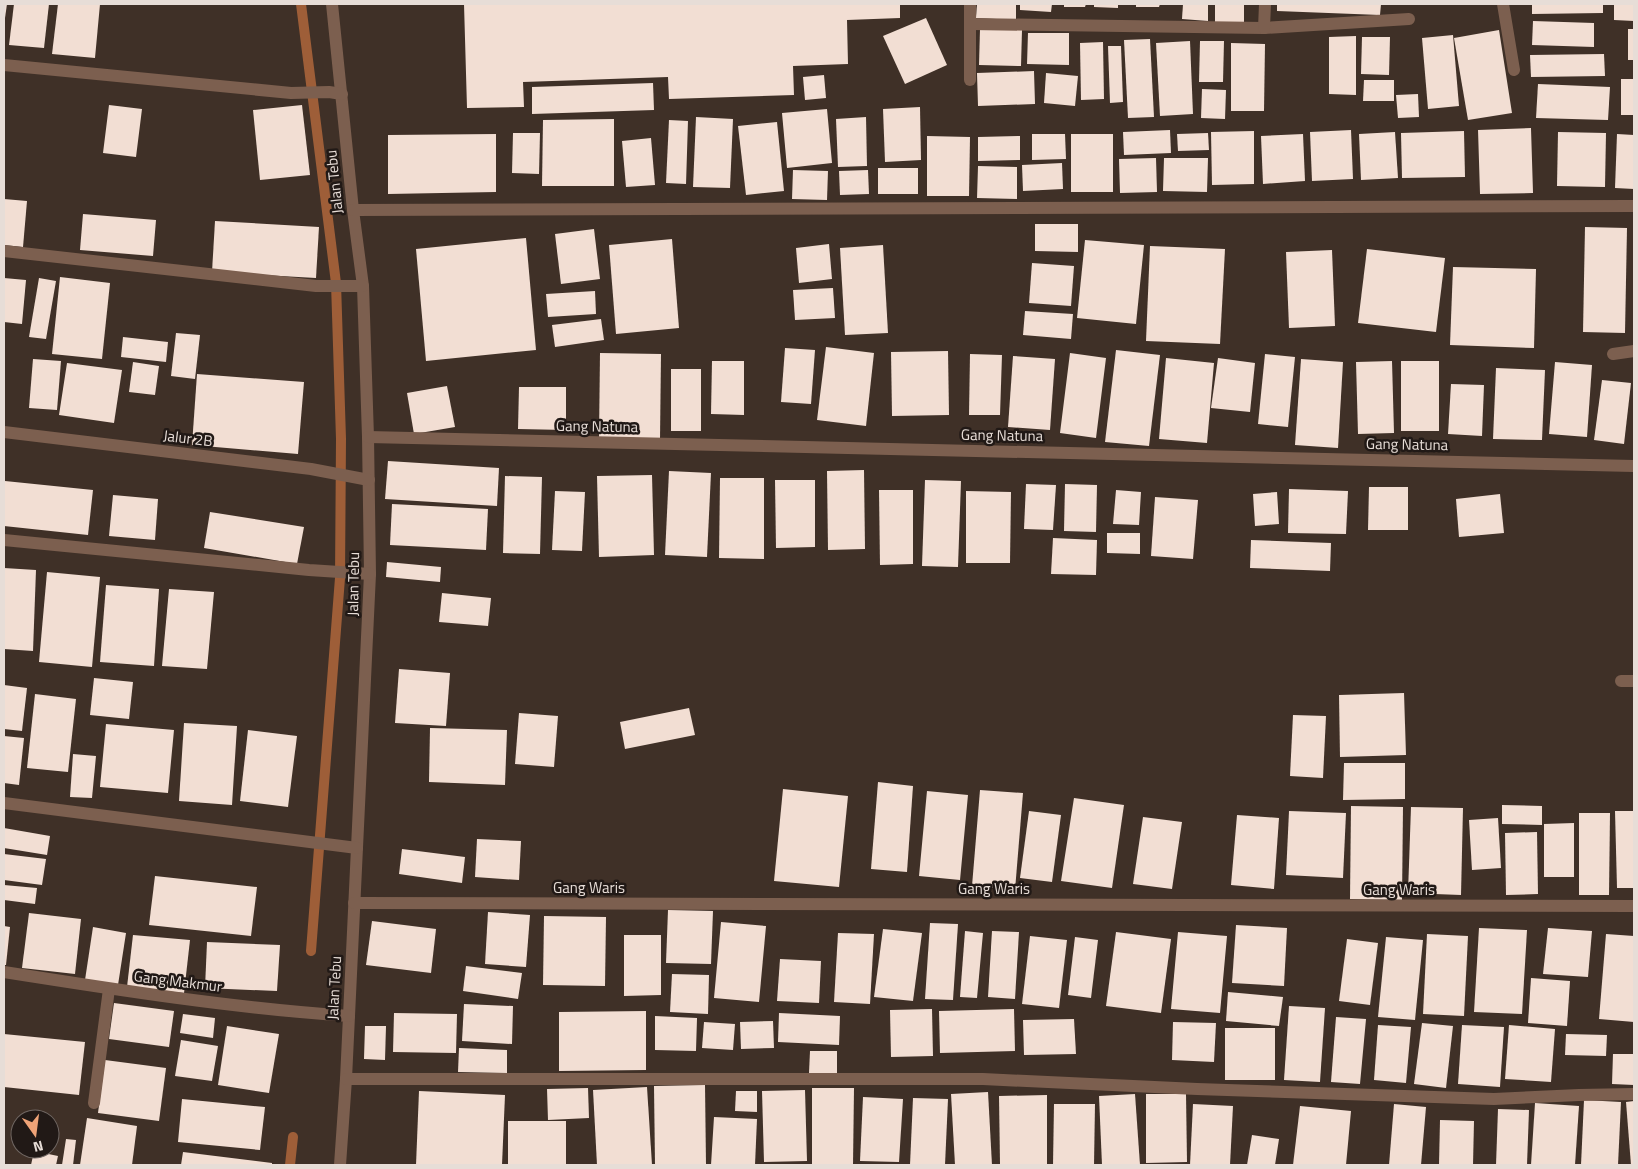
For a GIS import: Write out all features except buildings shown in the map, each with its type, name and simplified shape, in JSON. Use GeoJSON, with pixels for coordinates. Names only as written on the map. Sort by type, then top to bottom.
{"type":"FeatureCollection","features":[{"type":"Feature","properties":{"kind":"street","name":"Jalan Tebu"},"geometry":{"type":"LineString","coordinates":[[332,4],[335,93],[353,210],[368,437],[363,479],[370,574],[346,1079],[340,1165]]}},
{"type":"Feature","properties":{"kind":"street"},"geometry":{"type":"LineString","coordinates":[[970,4],[970,80]]}},
{"type":"Feature","properties":{"kind":"street"},"geometry":{"type":"LineString","coordinates":[[1264,28],[1265,4]]}},
{"type":"Feature","properties":{"kind":"street"},"geometry":{"type":"LineString","coordinates":[[1503,4],[1514,70]]}},
{"type":"Feature","properties":{"kind":"street"},"geometry":{"type":"LineString","coordinates":[[971,24],[1264,28],[1409,19]]}},
{"type":"Feature","properties":{"kind":"street"},"geometry":{"type":"LineString","coordinates":[[4,65],[291,93],[335,93]]}},
{"type":"Feature","properties":{"kind":"street"},"geometry":{"type":"LineString","coordinates":[[353,210],[1634,206]]}},
{"type":"Feature","properties":{"kind":"street"},"geometry":{"type":"LineString","coordinates":[[4,252],[316,286],[357,286]]}},
{"type":"Feature","properties":{"kind":"street"},"geometry":{"type":"LineString","coordinates":[[1612,354],[1634,351]]}},
{"type":"Feature","properties":{"kind":"street","name":"Jalur 2B"},"geometry":{"type":"LineString","coordinates":[[4,432],[312,469],[363,479]]}},
{"type":"Feature","properties":{"kind":"street","name":"Gang Natuna"},"geometry":{"type":"LineString","coordinates":[[368,437],[1634,466]]}},
{"type":"Feature","properties":{"kind":"street"},"geometry":{"type":"LineString","coordinates":[[4,540],[352,574],[370,574]]}},
{"type":"Feature","properties":{"kind":"street"},"geometry":{"type":"LineString","coordinates":[[4,803],[357,848]]}},
{"type":"Feature","properties":{"kind":"street","name":"Gang Waris"},"geometry":{"type":"LineString","coordinates":[[354,903],[1634,906]]}},
{"type":"Feature","properties":{"kind":"street","name":"Gang Makmur"},"geometry":{"type":"LineString","coordinates":[[4,972],[109,989],[286,1012],[349,1016]]}},
{"type":"Feature","properties":{"kind":"street"},"geometry":{"type":"LineString","coordinates":[[94,1103],[109,989]]}},
{"type":"Feature","properties":{"kind":"street"},"geometry":{"type":"LineString","coordinates":[[346,1079],[983,1079],[1197,1089],[1494,1099],[1634,1094]]}},
{"type":"Feature","properties":{"kind":"waterway"},"geometry":{"type":"LineString","coordinates":[[301,4],[336,283],[341,439],[340,578],[311,951]]}},
{"type":"Feature","properties":{"kind":"waterway"},"geometry":{"type":"LineString","coordinates":[[290,1165],[293,1137]]}}]}
